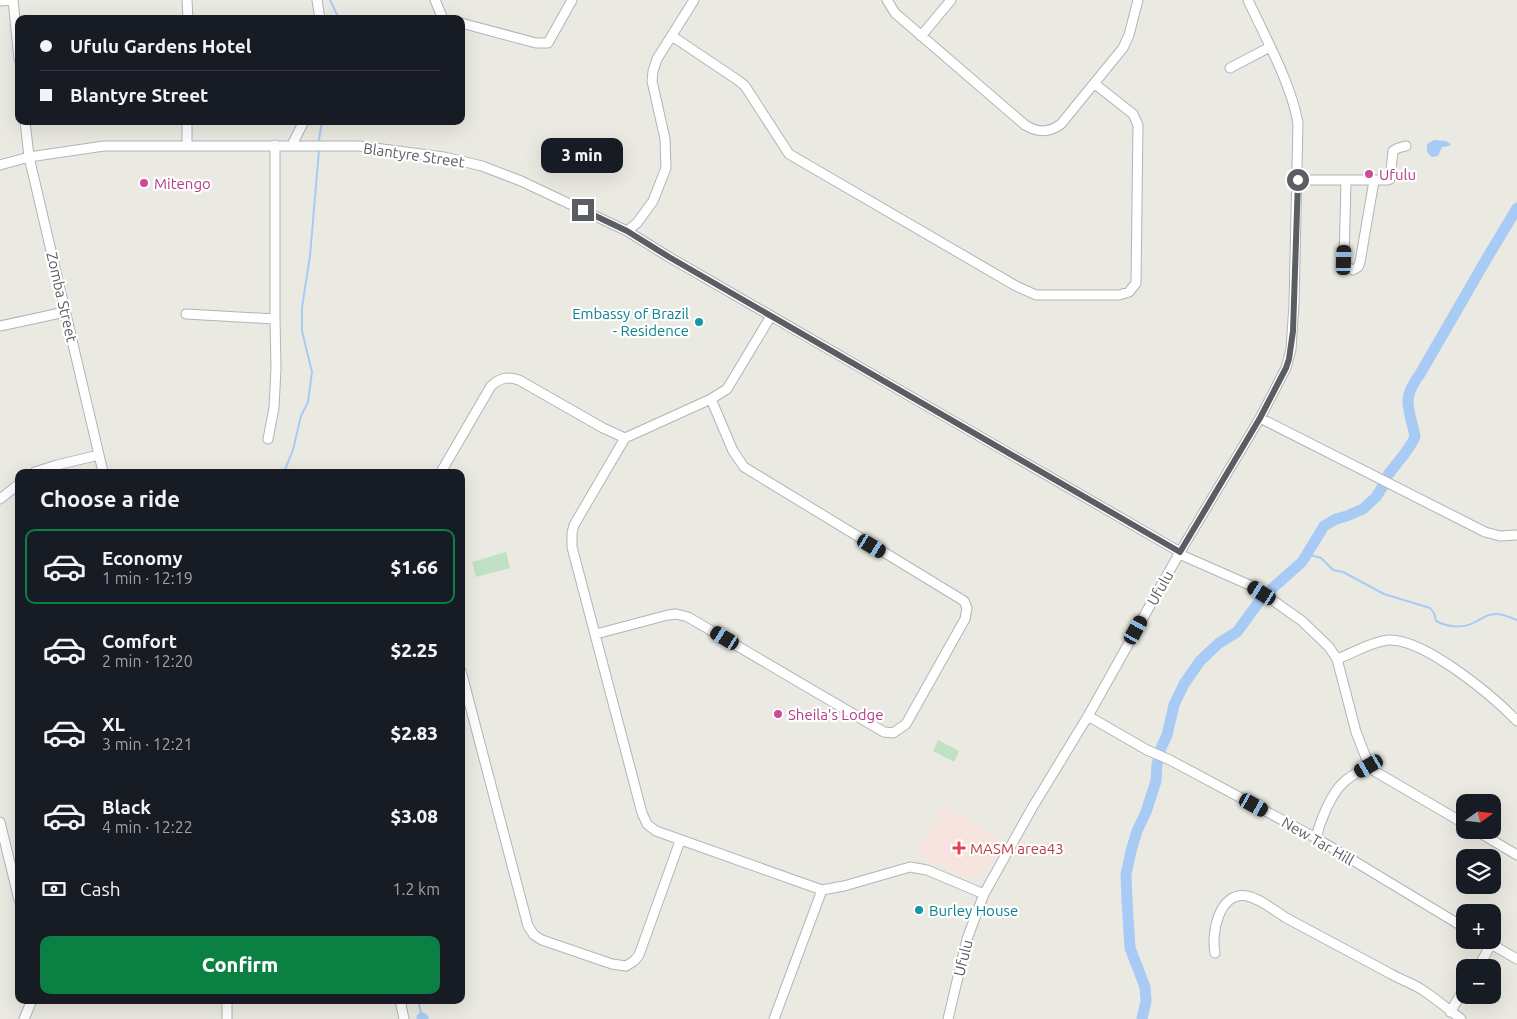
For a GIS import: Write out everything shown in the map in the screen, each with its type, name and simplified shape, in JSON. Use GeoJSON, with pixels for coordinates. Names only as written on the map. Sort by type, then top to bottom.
{"type":"FeatureCollection","features":[{"type":"Feature","properties":{"kind":"street"},"geometry":{"type":"LineString","coordinates":[[0,1],[13,0],[15,20]]}},
{"type":"Feature","properties":{"kind":"street"},"geometry":{"type":"LineString","coordinates":[[188,0],[188,15]]}},
{"type":"Feature","properties":{"kind":"street"},"geometry":{"type":"LineString","coordinates":[[317,0],[319,15]]}},
{"type":"Feature","properties":{"kind":"street"},"geometry":{"type":"LineString","coordinates":[[435,0],[441,15]]}},
{"type":"Feature","properties":{"kind":"street"},"geometry":{"type":"LineString","coordinates":[[465,24],[536,43],[548,43],[572,0]]}},
{"type":"Feature","properties":{"kind":"street"},"geometry":{"type":"LineString","coordinates":[[627,231],[637,223],[653,201],[666,168],[665,139],[652,81],[657,59],[694,0]]}},
{"type":"Feature","properties":{"kind":"street"},"geometry":{"type":"LineString","coordinates":[[887,0],[895,13],[1026,125],[1044,132],[1057,127],[1095,84],[1125,44],[1138,0]]}},
{"type":"Feature","properties":{"kind":"street"},"geometry":{"type":"LineString","coordinates":[[921,36],[951,0]]}},
{"type":"Feature","properties":{"kind":"street","name":"Ufulu"},"geometry":{"type":"LineString","coordinates":[[948,1019],[967,939],[984,894],[1032,808],[1088,716],[1180,553],[1260,418],[1281,380],[1289,359],[1294,304],[1298,130],[1296,115],[1270,47],[1248,0]]}},
{"type":"Feature","properties":{"kind":"street"},"geometry":{"type":"LineString","coordinates":[[672,36],[739,80],[745,86],[789,154],[1016,286],[1036,295],[1119,295],[1129,292],[1136,283],[1138,125],[1132,114],[1095,84]]}},
{"type":"Feature","properties":{"kind":"street"},"geometry":{"type":"LineString","coordinates":[[1230,68],[1270,47]]}},
{"type":"Feature","properties":{"kind":"street","name":"Zomba Street"},"geometry":{"type":"LineString","coordinates":[[25,125],[29,157],[102,469]]}},
{"type":"Feature","properties":{"kind":"street"},"geometry":{"type":"LineString","coordinates":[[186,146],[187,125]]}},
{"type":"Feature","properties":{"kind":"street"},"geometry":{"type":"LineString","coordinates":[[292,145],[302,125]]}},
{"type":"Feature","properties":{"kind":"street"},"geometry":{"type":"LineString","coordinates":[[268,439],[274,408],[276,375],[274,319],[275,145]]}},
{"type":"Feature","properties":{"kind":"street","name":"Blantyre Street"},"geometry":{"type":"LineString","coordinates":[[0,165],[29,157],[104,146],[359,146],[444,157],[472,163],[521,181],[627,231],[1180,553],[1254,587],[1302,621],[1329,646],[1337,659]]}},
{"type":"Feature","properties":{"kind":"street"},"geometry":{"type":"LineString","coordinates":[[1298,180],[1374,181],[1390,178],[1393,151],[1406,146]]}},
{"type":"Feature","properties":{"kind":"street"},"geometry":{"type":"LineString","coordinates":[[1346,181],[1344,260],[1347,268],[1353,270],[1358,267],[1360,262],[1374,181]]}},
{"type":"Feature","properties":{"kind":"street"},"geometry":{"type":"LineString","coordinates":[[0,326],[65,312]]}},
{"type":"Feature","properties":{"kind":"street"},"geometry":{"type":"LineString","coordinates":[[186,314],[274,319]]}},
{"type":"Feature","properties":{"kind":"street"},"geometry":{"type":"LineString","coordinates":[[771,316],[727,389],[711,399],[625,438],[578,519],[572,533],[574,553],[644,819],[656,831],[822,890],[844,886],[910,867],[927,870],[984,894]]}},
{"type":"Feature","properties":{"kind":"street"},"geometry":{"type":"LineString","coordinates":[[444,469],[491,386],[497,380],[504,378],[512,377],[519,380],[603,428],[625,438]]}},
{"type":"Feature","properties":{"kind":"street"},"geometry":{"type":"LineString","coordinates":[[596,634],[668,615],[676,614],[688,617],[884,732],[892,733],[906,724],[965,619],[966,608],[964,601],[744,467],[730,444],[711,399]]}},
{"type":"Feature","properties":{"kind":"street"},"geometry":{"type":"LineString","coordinates":[[1260,418],[1485,532],[1500,536],[1517,535]]}},
{"type":"Feature","properties":{"kind":"street"},"geometry":{"type":"LineString","coordinates":[[44,469],[99,455]]}},
{"type":"Feature","properties":{"kind":"street"},"geometry":{"type":"LineString","coordinates":[[0,499],[15,487]]}},
{"type":"Feature","properties":{"kind":"street"},"geometry":{"type":"LineString","coordinates":[[1456,819],[1376,772],[1369,766],[1356,732],[1337,659],[1389,640],[1421,648],[1443,661],[1490,695],[1517,721]]}},
{"type":"Feature","properties":{"kind":"street"},"geometry":{"type":"LineString","coordinates":[[465,686],[528,926],[538,938],[612,964],[626,966],[634,961],[639,954],[680,840]]}},
{"type":"Feature","properties":{"kind":"street","name":"New Tar Hill"},"geometry":{"type":"LineString","coordinates":[[1088,716],[1147,750],[1170,760],[1316,838],[1456,923]]}},
{"type":"Feature","properties":{"kind":"street"},"geometry":{"type":"LineString","coordinates":[[1316,838],[1320,824],[1338,788],[1346,780],[1369,766]]}},
{"type":"Feature","properties":{"kind":"street"},"geometry":{"type":"LineString","coordinates":[[0,822],[15,884]]}},
{"type":"Feature","properties":{"kind":"street"},"geometry":{"type":"LineString","coordinates":[[1490,839],[1517,855]]}},
{"type":"Feature","properties":{"kind":"street"},"geometry":{"type":"LineString","coordinates":[[774,1019],[822,890]]}},
{"type":"Feature","properties":{"kind":"street"},"geometry":{"type":"LineString","coordinates":[[1215,953],[1213,934],[1219,913],[1237,896],[1247,896],[1421,989],[1461,1019]]}},
{"type":"Feature","properties":{"kind":"street"},"geometry":{"type":"LineString","coordinates":[[1500,949],[1517,959]]}},
{"type":"Feature","properties":{"kind":"street"},"geometry":{"type":"LineString","coordinates":[[1450,1012],[1456,1002]]}},
{"type":"Feature","properties":{"kind":"street"},"geometry":{"type":"LineString","coordinates":[[24,1019],[30,1004]]}},
{"type":"Feature","properties":{"kind":"street"},"geometry":{"type":"LineString","coordinates":[[227,1004],[228,1019]]}},
{"type":"Feature","properties":{"kind":"street"},"geometry":{"type":"LineString","coordinates":[[401,1004],[404,1019]]}},
{"type":"Feature","properties":{"kind":"shaded area","name":"MASM area43"},"geometry":{"type":"Polygon","coordinates":[[[944,805],[1002,841],[985,873],[970,877],[916,855],[944,805]]]}},
{"type":"Feature","properties":{"kind":"green space"},"geometry":{"type":"Polygon","coordinates":[[[506,552],[510,568],[476,577],[472,562],[506,552]]]}},
{"type":"Feature","properties":{"kind":"green space"},"geometry":{"type":"Polygon","coordinates":[[[938,740],[959,751],[954,762],[933,751],[938,740]]]}},
{"type":"Feature","properties":{"kind":"water"},"geometry":{"type":"Polygon","coordinates":[[[1434,140],[1446,141],[1451,144],[1442,147],[1438,156],[1432,157],[1427,152],[1427,144],[1434,140]]]}},
{"type":"Feature","properties":{"kind":"waterway"},"geometry":{"type":"LineString","coordinates":[[330,0],[337,15]]}},
{"type":"Feature","properties":{"kind":"waterway"},"geometry":{"type":"LineString","coordinates":[[319,140],[321,125]]}},
{"type":"Feature","properties":{"kind":"waterway"},"geometry":{"type":"LineString","coordinates":[[285,469],[293,450],[301,416],[308,402],[312,372],[302,331],[302,307],[310,256],[319,150]]}},
{"type":"Feature","properties":{"kind":"waterway"},"geometry":{"type":"LineString","coordinates":[[1388,475],[1415,437],[1408,405],[1410,391],[1517,208]]}},
{"type":"Feature","properties":{"kind":"waterway"},"geometry":{"type":"LineString","coordinates":[[1266,594],[1302,562],[1324,526],[1336,519],[1363,509],[1376,497],[1383,486]]}},
{"type":"Feature","properties":{"kind":"waterway"},"geometry":{"type":"LineString","coordinates":[[1307,554],[1321,558],[1333,570],[1343,572],[1384,594],[1430,608],[1434,613],[1436,621],[1445,625],[1465,626],[1494,614],[1504,615],[1517,620]]}},
{"type":"Feature","properties":{"kind":"waterway"},"geometry":{"type":"LineString","coordinates":[[1142,1019],[1146,1001],[1145,987],[1130,948],[1126,875],[1131,851],[1156,781],[1161,748],[1167,735],[1174,705],[1184,684],[1200,661],[1219,643],[1237,632],[1261,599]]}},
{"type":"Feature","properties":{"kind":"waterway"},"geometry":{"type":"LineString","coordinates":[[419,1004],[422,1018]]}},
{"type":"Feature","properties":{"kind":"place","name":"Ufulu"},"geometry":{"type":"Point","coordinates":[1369,174]}},
{"type":"Feature","properties":{"kind":"place","name":"Mitengo"},"geometry":{"type":"Point","coordinates":[144,183]}},
{"type":"Feature","properties":{"kind":"place","name":"Embassy of Brazil - Residence"},"geometry":{"type":"Point","coordinates":[699,322]}},
{"type":"Feature","properties":{"kind":"place","name":"Sheila's Lodge"},"geometry":{"type":"Point","coordinates":[778,714]}},
{"type":"Feature","properties":{"kind":"place","name":"MASM area43"},"geometry":{"type":"Point","coordinates":[959,848]}},
{"type":"Feature","properties":{"kind":"place","name":"Burley House"},"geometry":{"type":"Point","coordinates":[919,910]}},
{"type":"Feature","properties":{"kind":"route"},"geometry":{"type":"LineString","coordinates":[[583,210],[627,231],[1180,552],[1260,418],[1281,380],[1289,359],[1293,331],[1298,180]]}}]}
